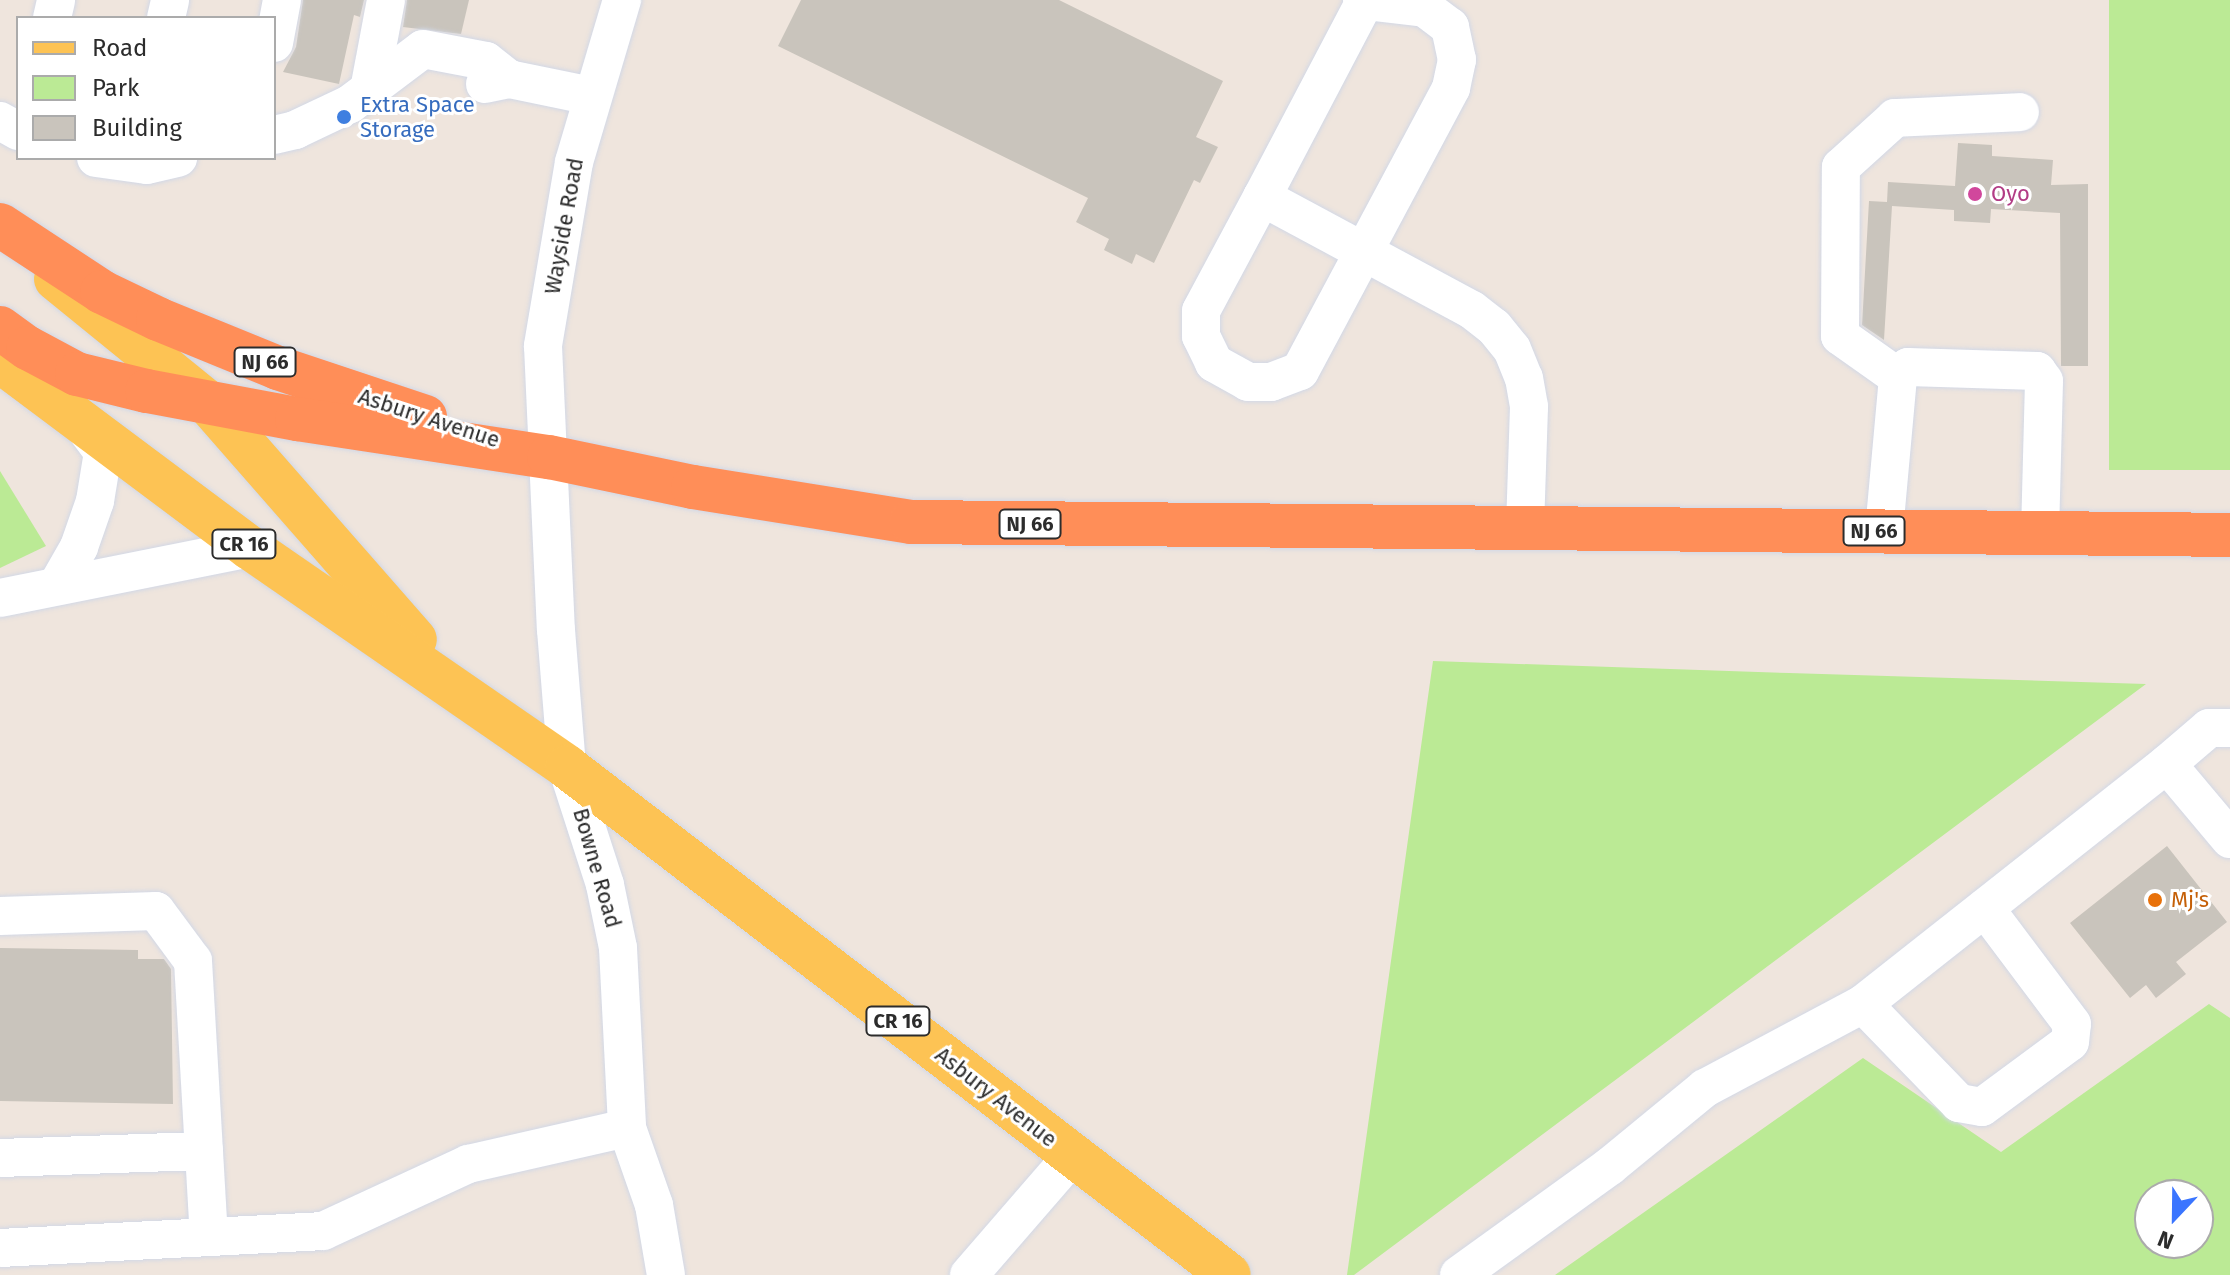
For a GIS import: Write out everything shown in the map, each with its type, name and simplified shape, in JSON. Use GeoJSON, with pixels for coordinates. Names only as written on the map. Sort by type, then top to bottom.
{"type":"FeatureCollection","features":[{"type":"Feature","properties":{"kind":"highway","name":"Asbury Avenue"},"geometry":{"type":"LineString","coordinates":[[0,225],[102,292],[158,319],[278,368],[549,457]]}},
{"type":"Feature","properties":{"kind":"highway","name":"Asbury Avenue"},"geometry":{"type":"LineString","coordinates":[[0,328],[28,348],[77,374],[297,419],[549,457]]}},
{"type":"Feature","properties":{"kind":"highway","name":"NJ 66"},"geometry":{"type":"LineString","coordinates":[[549,457],[693,487],[911,522],[2230,535]]}},
{"type":"Feature","properties":{"kind":"main road","name":"Asbury Avenue"},"geometry":{"type":"LineString","coordinates":[[0,234],[206,401],[414,639],[496,715]]}},
{"type":"Feature","properties":{"kind":"main road","name":"Asbury Avenue"},"geometry":{"type":"LineString","coordinates":[[0,361],[250,548],[496,715],[567,767],[1225,1274]]}},
{"type":"Feature","properties":{"kind":"street"},"geometry":{"type":"LineString","coordinates":[[276,32],[282,0]]}},
{"type":"Feature","properties":{"kind":"street"},"geometry":{"type":"LineString","coordinates":[[369,90],[386,0]]}},
{"type":"Feature","properties":{"kind":"street","name":"Wayside Road"},"geometry":{"type":"LineString","coordinates":[[549,457],[543,346],[574,162],[622,0]]}},
{"type":"Feature","properties":{"kind":"street"},"geometry":{"type":"LineString","coordinates":[[1364,1],[1425,8],[1450,27],[1457,60],[1451,88],[1300,371],[1271,382],[1248,382],[1214,363],[1201,336],[1201,311],[1262,197],[1364,1]]}},
{"type":"Feature","properties":{"kind":"street"},"geometry":{"type":"LineString","coordinates":[[276,135],[295,130],[350,104],[405,63],[421,75],[479,85],[509,79],[592,96]]}},
{"type":"Feature","properties":{"kind":"street"},"geometry":{"type":"LineString","coordinates":[[1898,377],[1840,336],[1841,167],[1895,118],[2020,112]]}},
{"type":"Feature","properties":{"kind":"street"},"geometry":{"type":"LineString","coordinates":[[138,161],[147,165],[169,160]]}},
{"type":"Feature","properties":{"kind":"street"},"geometry":{"type":"LineString","coordinates":[[1262,197],[1472,310],[1494,327],[1512,349],[1524,378],[1529,407],[1525,528]]}},
{"type":"Feature","properties":{"kind":"street"},"geometry":{"type":"LineString","coordinates":[[1884,531],[1898,377],[1908,367],[2037,371],[2044,381],[2040,533]]}},
{"type":"Feature","properties":{"kind":"street"},"geometry":{"type":"LineString","coordinates":[[58,584],[79,547],[95,501],[103,452],[96,438],[77,420]]}},
{"type":"Feature","properties":{"kind":"street","name":"Bowne Road"},"geometry":{"type":"LineString","coordinates":[[549,457],[567,767],[605,885],[618,948],[627,1128],[654,1205],[666,1275]]}},
{"type":"Feature","properties":{"kind":"street"},"geometry":{"type":"LineString","coordinates":[[0,598],[250,548]]}},
{"type":"Feature","properties":{"kind":"street"},"geometry":{"type":"LineString","coordinates":[[1459,1275],[1610,1166],[1705,1088],[1863,1004],[2209,728],[2230,728]]}},
{"type":"Feature","properties":{"kind":"street"},"geometry":{"type":"LineString","coordinates":[[2167,764],[2230,839]]}},
{"type":"Feature","properties":{"kind":"street"},"geometry":{"type":"LineString","coordinates":[[1863,1004],[1959,1103],[1982,1107],[2070,1042],[2072,1024],[1985,908]]}},
{"type":"Feature","properties":{"kind":"street"},"geometry":{"type":"LineString","coordinates":[[0,916],[156,911],[193,961],[209,1237]]}},
{"type":"Feature","properties":{"kind":"street"},"geometry":{"type":"LineString","coordinates":[[0,1248],[323,1231],[468,1164],[627,1128]]}},
{"type":"Feature","properties":{"kind":"street"},"geometry":{"type":"LineString","coordinates":[[0,1158],[204,1151]]}},
{"type":"Feature","properties":{"kind":"street"},"geometry":{"type":"LineString","coordinates":[[969,1275],[1072,1156]]}},
{"type":"Feature","properties":{"kind":"green space"},"geometry":{"type":"Polygon","coordinates":[[[2109,0],[2230,0],[2230,470],[2109,470],[2109,0]]]}},
{"type":"Feature","properties":{"kind":"green space"},"geometry":{"type":"Polygon","coordinates":[[[0,471],[46,546],[0,568],[0,471]]]}},
{"type":"Feature","properties":{"kind":"green space"},"geometry":{"type":"Polygon","coordinates":[[[1433,661],[2146,684],[1354,1275],[1347,1275],[1433,661]]]}},
{"type":"Feature","properties":{"kind":"green space"},"geometry":{"type":"Polygon","coordinates":[[[2209,1004],[2230,1018],[2230,1275],[1555,1275],[1863,1058],[2001,1152],[2209,1004]]]}},
{"type":"Feature","properties":{"kind":"building"},"geometry":{"type":"Polygon","coordinates":[[[303,0],[364,0],[360,17],[354,15],[339,84],[283,72],[296,47],[303,0]]]}},
{"type":"Feature","properties":{"kind":"building"},"geometry":{"type":"Polygon","coordinates":[[[407,0],[469,0],[461,34],[403,27],[407,0]]]}},
{"type":"Feature","properties":{"kind":"building"},"geometry":{"type":"Polygon","coordinates":[[[801,0],[1059,0],[1223,81],[1196,137],[1218,147],[1200,183],[1194,180],[1154,263],[1136,254],[1132,264],[1104,250],[1109,239],[1076,222],[1088,198],[778,46],[801,0]]]}},
{"type":"Feature","properties":{"kind":"building"},"geometry":{"type":"Polygon","coordinates":[[[1958,143],[1992,145],[1992,156],[2053,160],[2051,185],[2088,184],[2088,366],[2061,366],[2060,213],[1991,209],[1990,223],[1954,221],[1954,210],[1892,206],[1884,340],[1862,325],[1869,201],[1887,202],[1888,182],[1955,186],[1958,143]]]}},
{"type":"Feature","properties":{"kind":"building","name":"Mj's"},"geometry":{"type":"Polygon","coordinates":[[[2167,846],[2227,922],[2176,962],[2186,974],[2156,998],[2146,985],[2130,998],[2070,923],[2167,846]]]}},
{"type":"Feature","properties":{"kind":"building"},"geometry":{"type":"Polygon","coordinates":[[[0,948],[138,950],[138,959],[164,959],[171,969],[173,1104],[0,1101],[0,948]]]}},
{"type":"Feature","properties":{"kind":"place","name":"Extra Space Storage"},"geometry":{"type":"Point","coordinates":[344,117]}},
{"type":"Feature","properties":{"kind":"place","name":"Oyo"},"geometry":{"type":"Point","coordinates":[1975,194]}},
{"type":"Feature","properties":{"kind":"place","name":"Mj's"},"geometry":{"type":"Point","coordinates":[2155,900]}}]}
